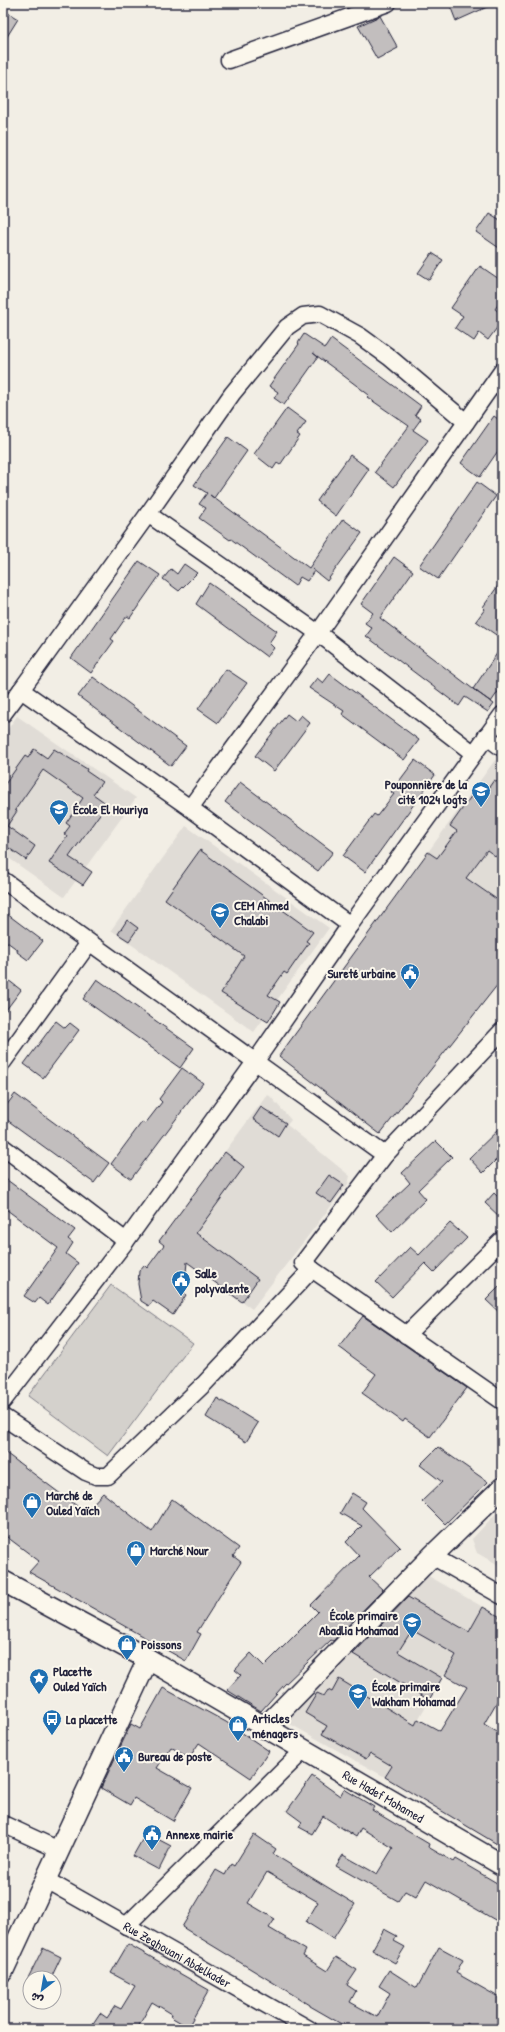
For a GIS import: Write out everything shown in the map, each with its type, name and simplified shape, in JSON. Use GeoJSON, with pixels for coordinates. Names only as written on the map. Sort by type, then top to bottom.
{"type":"FeatureCollection","features":[{"type":"Feature","properties":{"kind":"street"},"geometry":{"type":"LineString","coordinates":[[229,60],[388,3]]}},
{"type":"Feature","properties":{"kind":"street"},"geometry":{"type":"LineString","coordinates":[[3,714],[148,514],[232,394],[287,327],[303,316],[320,314],[360,336],[389,357],[466,422]]}},
{"type":"Feature","properties":{"kind":"street"},"geometry":{"type":"LineString","coordinates":[[190,808],[318,633],[502,371]]}},
{"type":"Feature","properties":{"kind":"street"},"geometry":{"type":"LineString","coordinates":[[148,514],[318,633],[473,753]]}},
{"type":"Feature","properties":{"kind":"street"},"geometry":{"type":"LineString","coordinates":[[21,690],[190,808],[350,925]]}},
{"type":"Feature","properties":{"kind":"street"},"geometry":{"type":"LineString","coordinates":[[3,1401],[126,1241],[255,1062],[350,925],[473,753],[502,715]]}},
{"type":"Feature","properties":{"kind":"street"},"geometry":{"type":"LineString","coordinates":[[486,736],[502,748]]}},
{"type":"Feature","properties":{"kind":"street"},"geometry":{"type":"LineString","coordinates":[[3,880],[385,1155]]}},
{"type":"Feature","properties":{"kind":"street"},"geometry":{"type":"LineString","coordinates":[[3,1062],[90,943]]}},
{"type":"Feature","properties":{"kind":"street"},"geometry":{"type":"LineString","coordinates":[[502,1031],[385,1155],[303,1263],[502,1401]]}},
{"type":"Feature","properties":{"kind":"street"},"geometry":{"type":"LineString","coordinates":[[3,1147],[126,1241]]}},
{"type":"Feature","properties":{"kind":"street"},"geometry":{"type":"LineString","coordinates":[[406,1335],[502,1240]]}},
{"type":"Feature","properties":{"kind":"street"},"geometry":{"type":"LineString","coordinates":[[3,1417],[86,1472],[96,1476],[108,1476],[205,1383],[312,1269]]}},
{"type":"Feature","properties":{"kind":"street"},"geometry":{"type":"LineString","coordinates":[[264,1728],[432,1556],[502,1488]]}},
{"type":"Feature","properties":{"kind":"street"},"geometry":{"type":"LineString","coordinates":[[432,1556],[502,1596]]}},
{"type":"Feature","properties":{"kind":"street","name":"Rue Hadef Mohamed"},"geometry":{"type":"LineString","coordinates":[[4,1584],[148,1659],[264,1728],[502,1865]]}},
{"type":"Feature","properties":{"kind":"street"},"geometry":{"type":"LineString","coordinates":[[3,1971],[148,1659]]}},
{"type":"Feature","properties":{"kind":"street"},"geometry":{"type":"LineString","coordinates":[[126,1926],[304,1751]]}},
{"type":"Feature","properties":{"kind":"street"},"geometry":{"type":"LineString","coordinates":[[3,1824],[59,1850]]}},
{"type":"Feature","properties":{"kind":"street","name":"Rue Zeghouani Abdelkader"},"geometry":{"type":"LineString","coordinates":[[46,1880],[309,2029]]}},
{"type":"Feature","properties":{"kind":"shaded area","name":"École El Houriya"},"geometry":{"type":"Polygon","coordinates":[[[17,716],[136,798],[64,897],[3,854],[3,736],[17,716]]]}},
{"type":"Feature","properties":{"kind":"shaded area","name":"Pouponnière de la cité 1024 logts"},"geometry":{"type":"Polygon","coordinates":[[[495,760],[502,765],[502,903],[428,852],[495,760]]]}},
{"type":"Feature","properties":{"kind":"shaded area","name":"CEM Ahmed Chalabi"},"geometry":{"type":"Polygon","coordinates":[[[186,826],[329,928],[254,1032],[111,930],[186,826]]]}},
{"type":"Feature","properties":{"kind":"shaded area"},"geometry":{"type":"Polygon","coordinates":[[[267,1095],[270,1096],[291,1120],[287,1125],[350,1176],[348,1184],[252,1309],[159,1241],[267,1095]]]}},
{"type":"Feature","properties":{"kind":"shaded area"},"geometry":{"type":"Polygon","coordinates":[[[111,1285],[193,1343],[108,1456],[28,1396],[111,1285]]]}},
{"type":"Feature","properties":{"kind":"shaded area"},"geometry":{"type":"Polygon","coordinates":[[[502,1507],[502,1567],[477,1553],[472,1539],[502,1507]]]}},
{"type":"Feature","properties":{"kind":"shaded area"},"geometry":{"type":"Polygon","coordinates":[[[425,1574],[483,1607],[385,1777],[283,1720],[425,1574]]]}},
{"type":"Feature","properties":{"kind":"building"},"geometry":{"type":"Polygon","coordinates":[[[449,3],[496,3],[456,21],[449,3]]]}},
{"type":"Feature","properties":{"kind":"building"},"geometry":{"type":"Polygon","coordinates":[[[3,10],[18,19],[3,43],[3,10]]]}},
{"type":"Feature","properties":{"kind":"building"},"geometry":{"type":"Polygon","coordinates":[[[380,16],[398,48],[377,59],[358,26],[380,16]]]}},
{"type":"Feature","properties":{"kind":"building"},"geometry":{"type":"Polygon","coordinates":[[[489,213],[502,221],[502,250],[476,232],[489,213]]]}},
{"type":"Feature","properties":{"kind":"building"},"geometry":{"type":"Polygon","coordinates":[[[432,253],[443,260],[429,280],[418,273],[432,253]]]}},
{"type":"Feature","properties":{"kind":"building"},"geometry":{"type":"Polygon","coordinates":[[[480,266],[502,281],[502,299],[495,309],[502,314],[502,321],[488,340],[479,333],[474,341],[455,328],[463,316],[451,308],[480,266]]]}},
{"type":"Feature","properties":{"kind":"building"},"geometry":{"type":"Polygon","coordinates":[[[304,334],[325,348],[331,339],[421,406],[415,415],[421,419],[413,430],[428,440],[394,487],[375,472],[409,426],[367,397],[369,395],[336,370],[313,353],[318,357],[284,405],[274,398],[278,392],[269,386],[299,344],[298,343],[304,334]]]}},
{"type":"Feature","properties":{"kind":"building"},"geometry":{"type":"Polygon","coordinates":[[[287,408],[306,422],[297,434],[300,436],[280,465],[277,463],[273,469],[254,454],[287,408]]]}},
{"type":"Feature","properties":{"kind":"building"},"geometry":{"type":"Polygon","coordinates":[[[494,416],[502,422],[502,445],[480,477],[461,463],[494,416]]]}},
{"type":"Feature","properties":{"kind":"building"},"geometry":{"type":"Polygon","coordinates":[[[228,437],[247,451],[214,498],[309,568],[343,519],[362,533],[327,581],[312,569],[314,571],[307,581],[300,577],[295,586],[231,539],[230,540],[199,518],[206,508],[199,504],[207,493],[194,485],[228,437]]]}},
{"type":"Feature","properties":{"kind":"building"},"geometry":{"type":"Polygon","coordinates":[[[350,455],[369,469],[336,516],[317,501],[350,455]]]}},
{"type":"Feature","properties":{"kind":"building"},"geometry":{"type":"Polygon","coordinates":[[[477,482],[496,496],[438,579],[419,566],[477,482]]]}},
{"type":"Feature","properties":{"kind":"building"},"geometry":{"type":"Polygon","coordinates":[[[394,557],[413,571],[380,618],[473,689],[502,646],[502,686],[491,702],[494,704],[488,712],[465,697],[459,706],[366,636],[372,628],[365,623],[373,613],[361,604],[394,557]]]}},
{"type":"Feature","properties":{"kind":"building"},"geometry":{"type":"Polygon","coordinates":[[[139,561],[160,575],[130,618],[127,616],[111,639],[114,641],[91,673],[71,658],[139,561]]]}},
{"type":"Feature","properties":{"kind":"building"},"geometry":{"type":"Polygon","coordinates":[[[184,564],[197,573],[179,591],[163,579],[171,569],[177,574],[184,564]]]}},
{"type":"Feature","properties":{"kind":"building"},"geometry":{"type":"Polygon","coordinates":[[[502,580],[502,639],[476,621],[485,609],[483,607],[502,580]]]}},
{"type":"Feature","properties":{"kind":"building"},"geometry":{"type":"Polygon","coordinates":[[[209,583],[277,631],[269,643],[274,648],[267,657],[196,604],[209,583]]]}},
{"type":"Feature","properties":{"kind":"building"},"geometry":{"type":"Polygon","coordinates":[[[226,669],[247,683],[218,723],[198,709],[226,669]]]}},
{"type":"Feature","properties":{"kind":"building"},"geometry":{"type":"Polygon","coordinates":[[[330,674],[419,740],[404,760],[342,714],[344,711],[309,688],[317,678],[323,683],[330,674]]]}},
{"type":"Feature","properties":{"kind":"building"},"geometry":{"type":"Polygon","coordinates":[[[93,677],[186,746],[171,766],[78,696],[93,677]]]}},
{"type":"Feature","properties":{"kind":"building"},"geometry":{"type":"Polygon","coordinates":[[[287,714],[296,721],[301,715],[310,723],[274,771],[255,756],[287,714]]]}},
{"type":"Feature","properties":{"kind":"building"},"geometry":{"type":"Polygon","coordinates":[[[34,749],[47,758],[54,749],[87,769],[86,771],[102,782],[93,794],[107,804],[69,857],[92,872],[83,885],[49,863],[67,836],[64,834],[70,826],[66,823],[83,798],[43,770],[15,810],[17,811],[7,826],[35,846],[26,860],[3,844],[3,787],[25,756],[28,758],[34,749]]]}},
{"type":"Feature","properties":{"kind":"building"},"geometry":{"type":"Polygon","coordinates":[[[415,760],[435,775],[365,872],[343,856],[374,814],[377,816],[394,794],[391,792],[415,760]]]}},
{"type":"Feature","properties":{"kind":"building","name":"Sureté urbaine"},"geometry":{"type":"Polygon","coordinates":[[[494,780],[502,785],[502,861],[487,850],[466,878],[502,903],[502,979],[380,1134],[279,1056],[428,852],[437,858],[457,831],[450,826],[472,795],[480,800],[494,780]]]}},
{"type":"Feature","properties":{"kind":"building"},"geometry":{"type":"Polygon","coordinates":[[[240,782],[333,852],[318,871],[225,802],[240,782]]]}},
{"type":"Feature","properties":{"kind":"building"},"geometry":{"type":"Polygon","coordinates":[[[200,850],[313,932],[306,941],[309,943],[287,974],[284,972],[268,995],[280,1002],[268,1022],[221,993],[244,956],[165,899],[200,850]]]}},
{"type":"Feature","properties":{"kind":"building"},"geometry":{"type":"Polygon","coordinates":[[[3,911],[43,941],[28,960],[17,952],[18,950],[3,939],[3,911]]]}},
{"type":"Feature","properties":{"kind":"building"},"geometry":{"type":"Polygon","coordinates":[[[127,920],[138,928],[129,941],[118,934],[127,920]]]}},
{"type":"Feature","properties":{"kind":"building"},"geometry":{"type":"Polygon","coordinates":[[[3,976],[21,990],[3,1014],[3,976]]]}},
{"type":"Feature","properties":{"kind":"building"},"geometry":{"type":"Polygon","coordinates":[[[97,979],[194,1048],[180,1068],[83,999],[97,979]]]}},
{"type":"Feature","properties":{"kind":"building"},"geometry":{"type":"Polygon","coordinates":[[[56,1021],[65,1028],[70,1023],[79,1030],[43,1078],[24,1064],[56,1021]]]}},
{"type":"Feature","properties":{"kind":"building"},"geometry":{"type":"Polygon","coordinates":[[[182,1068],[203,1083],[131,1179],[111,1164],[142,1122],[145,1124],[162,1102],[159,1099],[182,1068]]]}},
{"type":"Feature","properties":{"kind":"building"},"geometry":{"type":"Polygon","coordinates":[[[15,1094],[109,1163],[94,1183],[3,1117],[3,1110],[15,1094]]]}},
{"type":"Feature","properties":{"kind":"building"},"geometry":{"type":"Polygon","coordinates":[[[261,1107],[286,1123],[278,1136],[253,1119],[261,1107]]]}},
{"type":"Feature","properties":{"kind":"building"},"geometry":{"type":"Polygon","coordinates":[[[502,1126],[502,1154],[483,1173],[469,1158],[502,1126]]]}},
{"type":"Feature","properties":{"kind":"building"},"geometry":{"type":"Polygon","coordinates":[[[436,1141],[452,1157],[418,1190],[426,1199],[392,1232],[376,1215],[410,1183],[402,1173],[436,1141]]]}},
{"type":"Feature","properties":{"kind":"building"},"geometry":{"type":"Polygon","coordinates":[[[225,1152],[244,1167],[196,1233],[258,1279],[242,1302],[187,1262],[184,1293],[186,1295],[173,1315],[153,1301],[149,1306],[141,1301],[138,1284],[139,1271],[144,1265],[147,1268],[164,1245],[159,1241],[225,1152]]]}},
{"type":"Feature","properties":{"kind":"building"},"geometry":{"type":"Polygon","coordinates":[[[329,1175],[344,1185],[331,1203],[316,1193],[329,1175]]]}},
{"type":"Feature","properties":{"kind":"building"},"geometry":{"type":"Polygon","coordinates":[[[3,1177],[75,1230],[68,1239],[73,1243],[66,1254],[78,1263],[48,1305],[39,1298],[35,1303],[24,1296],[58,1248],[3,1207],[3,1177]]]}},
{"type":"Feature","properties":{"kind":"building"},"geometry":{"type":"Polygon","coordinates":[[[494,1193],[502,1201],[502,1219],[485,1203],[494,1193]]]}},
{"type":"Feature","properties":{"kind":"building"},"geometry":{"type":"Polygon","coordinates":[[[450,1223],[467,1238],[434,1272],[425,1263],[392,1297],[376,1282],[410,1247],[419,1255],[450,1223]]]}},
{"type":"Feature","properties":{"kind":"building"},"geometry":{"type":"Polygon","coordinates":[[[502,1284],[502,1315],[486,1300],[502,1284]]]}},
{"type":"Feature","properties":{"kind":"building"},"geometry":{"type":"Polygon","coordinates":[[[363,1316],[467,1388],[430,1437],[405,1419],[403,1422],[362,1393],[376,1374],[339,1347],[363,1316]]]}},
{"type":"Feature","properties":{"kind":"building"},"geometry":{"type":"Polygon","coordinates":[[[217,1398],[258,1423],[246,1442],[206,1417],[217,1398]]]}},
{"type":"Feature","properties":{"kind":"building"},"geometry":{"type":"Polygon","coordinates":[[[438,1447],[488,1482],[445,1524],[422,1501],[442,1482],[420,1465],[438,1447]]]}},
{"type":"Feature","properties":{"kind":"building","name":"Marché Nour"},"geometry":{"type":"Polygon","coordinates":[[[3,1451],[85,1512],[103,1493],[152,1532],[172,1499],[239,1548],[233,1556],[241,1562],[197,1632],[201,1634],[186,1661],[29,1572],[39,1561],[3,1534],[3,1451]]]}},
{"type":"Feature","properties":{"kind":"building"},"geometry":{"type":"Polygon","coordinates":[[[352,1493],[366,1502],[362,1508],[400,1547],[369,1577],[383,1590],[333,1641],[331,1640],[284,1685],[261,1711],[227,1690],[241,1675],[235,1670],[251,1653],[264,1666],[318,1612],[311,1605],[359,1556],[346,1542],[362,1526],[340,1513],[352,1493]]]}},
{"type":"Feature","properties":{"kind":"building"},"geometry":{"type":"Polygon","coordinates":[[[408,1597],[469,1632],[483,1607],[502,1618],[502,1693],[484,1724],[502,1735],[502,1847],[385,1777],[392,1766],[370,1753],[366,1759],[322,1734],[327,1726],[305,1713],[317,1693],[324,1696],[328,1690],[332,1692],[339,1679],[415,1725],[418,1719],[440,1731],[467,1687],[445,1675],[456,1655],[412,1630],[398,1652],[442,1678],[429,1700],[353,1654],[408,1597]]]}},
{"type":"Feature","properties":{"kind":"building"},"geometry":{"type":"Polygon","coordinates":[[[163,1688],[226,1722],[269,1751],[251,1778],[199,1743],[189,1758],[171,1747],[157,1768],[192,1788],[173,1821],[134,1798],[130,1805],[101,1788],[131,1724],[140,1729],[163,1688]]]}},
{"type":"Feature","properties":{"kind":"building"},"geometry":{"type":"Polygon","coordinates":[[[312,1776],[340,1796],[344,1789],[374,1807],[372,1810],[429,1844],[428,1847],[454,1862],[456,1859],[502,1886],[502,1924],[426,1880],[416,1897],[405,1891],[398,1901],[336,1866],[343,1855],[377,1874],[393,1848],[361,1828],[356,1837],[323,1816],[312,1834],[299,1827],[302,1822],[287,1811],[312,1776]]]}},
{"type":"Feature","properties":{"kind":"building","name":"Annexe mairie"},"geometry":{"type":"Polygon","coordinates":[[[146,1833],[171,1846],[159,1870],[133,1856],[146,1833]]]}},
{"type":"Feature","properties":{"kind":"building"},"geometry":{"type":"Polygon","coordinates":[[[254,1834],[276,1849],[273,1854],[355,1904],[333,1939],[306,1922],[318,1902],[267,1872],[248,1903],[275,1919],[269,1928],[306,1950],[303,1956],[327,1971],[336,1957],[357,1970],[347,1985],[356,1991],[350,2002],[377,2017],[390,1993],[379,1986],[389,1970],[417,1988],[439,1947],[463,1960],[456,1973],[502,1999],[502,2029],[475,2029],[466,2023],[463,2029],[350,2029],[182,1927],[216,1870],[225,1875],[231,1864],[234,1866],[254,1834]]]}},
{"type":"Feature","properties":{"kind":"building"},"geometry":{"type":"Polygon","coordinates":[[[384,1929],[397,1936],[394,1941],[405,1947],[395,1963],[372,1950],[384,1929]]]}},
{"type":"Feature","properties":{"kind":"building"},"geometry":{"type":"Polygon","coordinates":[[[128,1944],[209,1990],[188,2027],[171,2017],[172,2014],[152,2002],[137,2029],[98,2029],[92,2025],[100,2013],[107,2018],[115,2006],[121,2009],[135,1986],[111,1973],[128,1944]]]}},
{"type":"Feature","properties":{"kind":"building"},"geometry":{"type":"Polygon","coordinates":[[[43,1948],[61,1957],[55,1970],[32,1970],[43,1948]]]}},
{"type":"Feature","properties":{"kind":"place","name":"Pouponnière de la cité 1024 logts"},"geometry":{"type":"Point","coordinates":[481,808]}},
{"type":"Feature","properties":{"kind":"place","name":"École El Houriya"},"geometry":{"type":"Point","coordinates":[59,826]}},
{"type":"Feature","properties":{"kind":"place","name":"CEM Ahmed Chalabi"},"geometry":{"type":"Point","coordinates":[220,929]}},
{"type":"Feature","properties":{"kind":"place","name":"Sureté urbaine"},"geometry":{"type":"Point","coordinates":[410,990]}},
{"type":"Feature","properties":{"kind":"place","name":"Salle polyvalente"},"geometry":{"type":"Point","coordinates":[181,1297]}},
{"type":"Feature","properties":{"kind":"place","name":"Marché de Ouled Yaïch"},"geometry":{"type":"Point","coordinates":[32,1519]}},
{"type":"Feature","properties":{"kind":"place","name":"Marché Nour"},"geometry":{"type":"Point","coordinates":[136,1567]}},
{"type":"Feature","properties":{"kind":"place","name":"École primaire Abadlia Mohamad"},"geometry":{"type":"Point","coordinates":[412,1639]}},
{"type":"Feature","properties":{"kind":"place","name":"Poissons"},"geometry":{"type":"Point","coordinates":[127,1661]}},
{"type":"Feature","properties":{"kind":"place","name":"Placette Ouled Yaïch"},"geometry":{"type":"Point","coordinates":[39,1695]}},
{"type":"Feature","properties":{"kind":"place","name":"École primaire Wakham Mohamad"},"geometry":{"type":"Point","coordinates":[358,1710]}},
{"type":"Feature","properties":{"kind":"place","name":"La placette"},"geometry":{"type":"Point","coordinates":[52,1736]}},
{"type":"Feature","properties":{"kind":"place","name":"Articles ménagers"},"geometry":{"type":"Point","coordinates":[238,1742]}},
{"type":"Feature","properties":{"kind":"place","name":"Bureau de poste"},"geometry":{"type":"Point","coordinates":[124,1773]}},
{"type":"Feature","properties":{"kind":"place","name":"Annexe mairie"},"geometry":{"type":"Point","coordinates":[152,1851]}}]}
